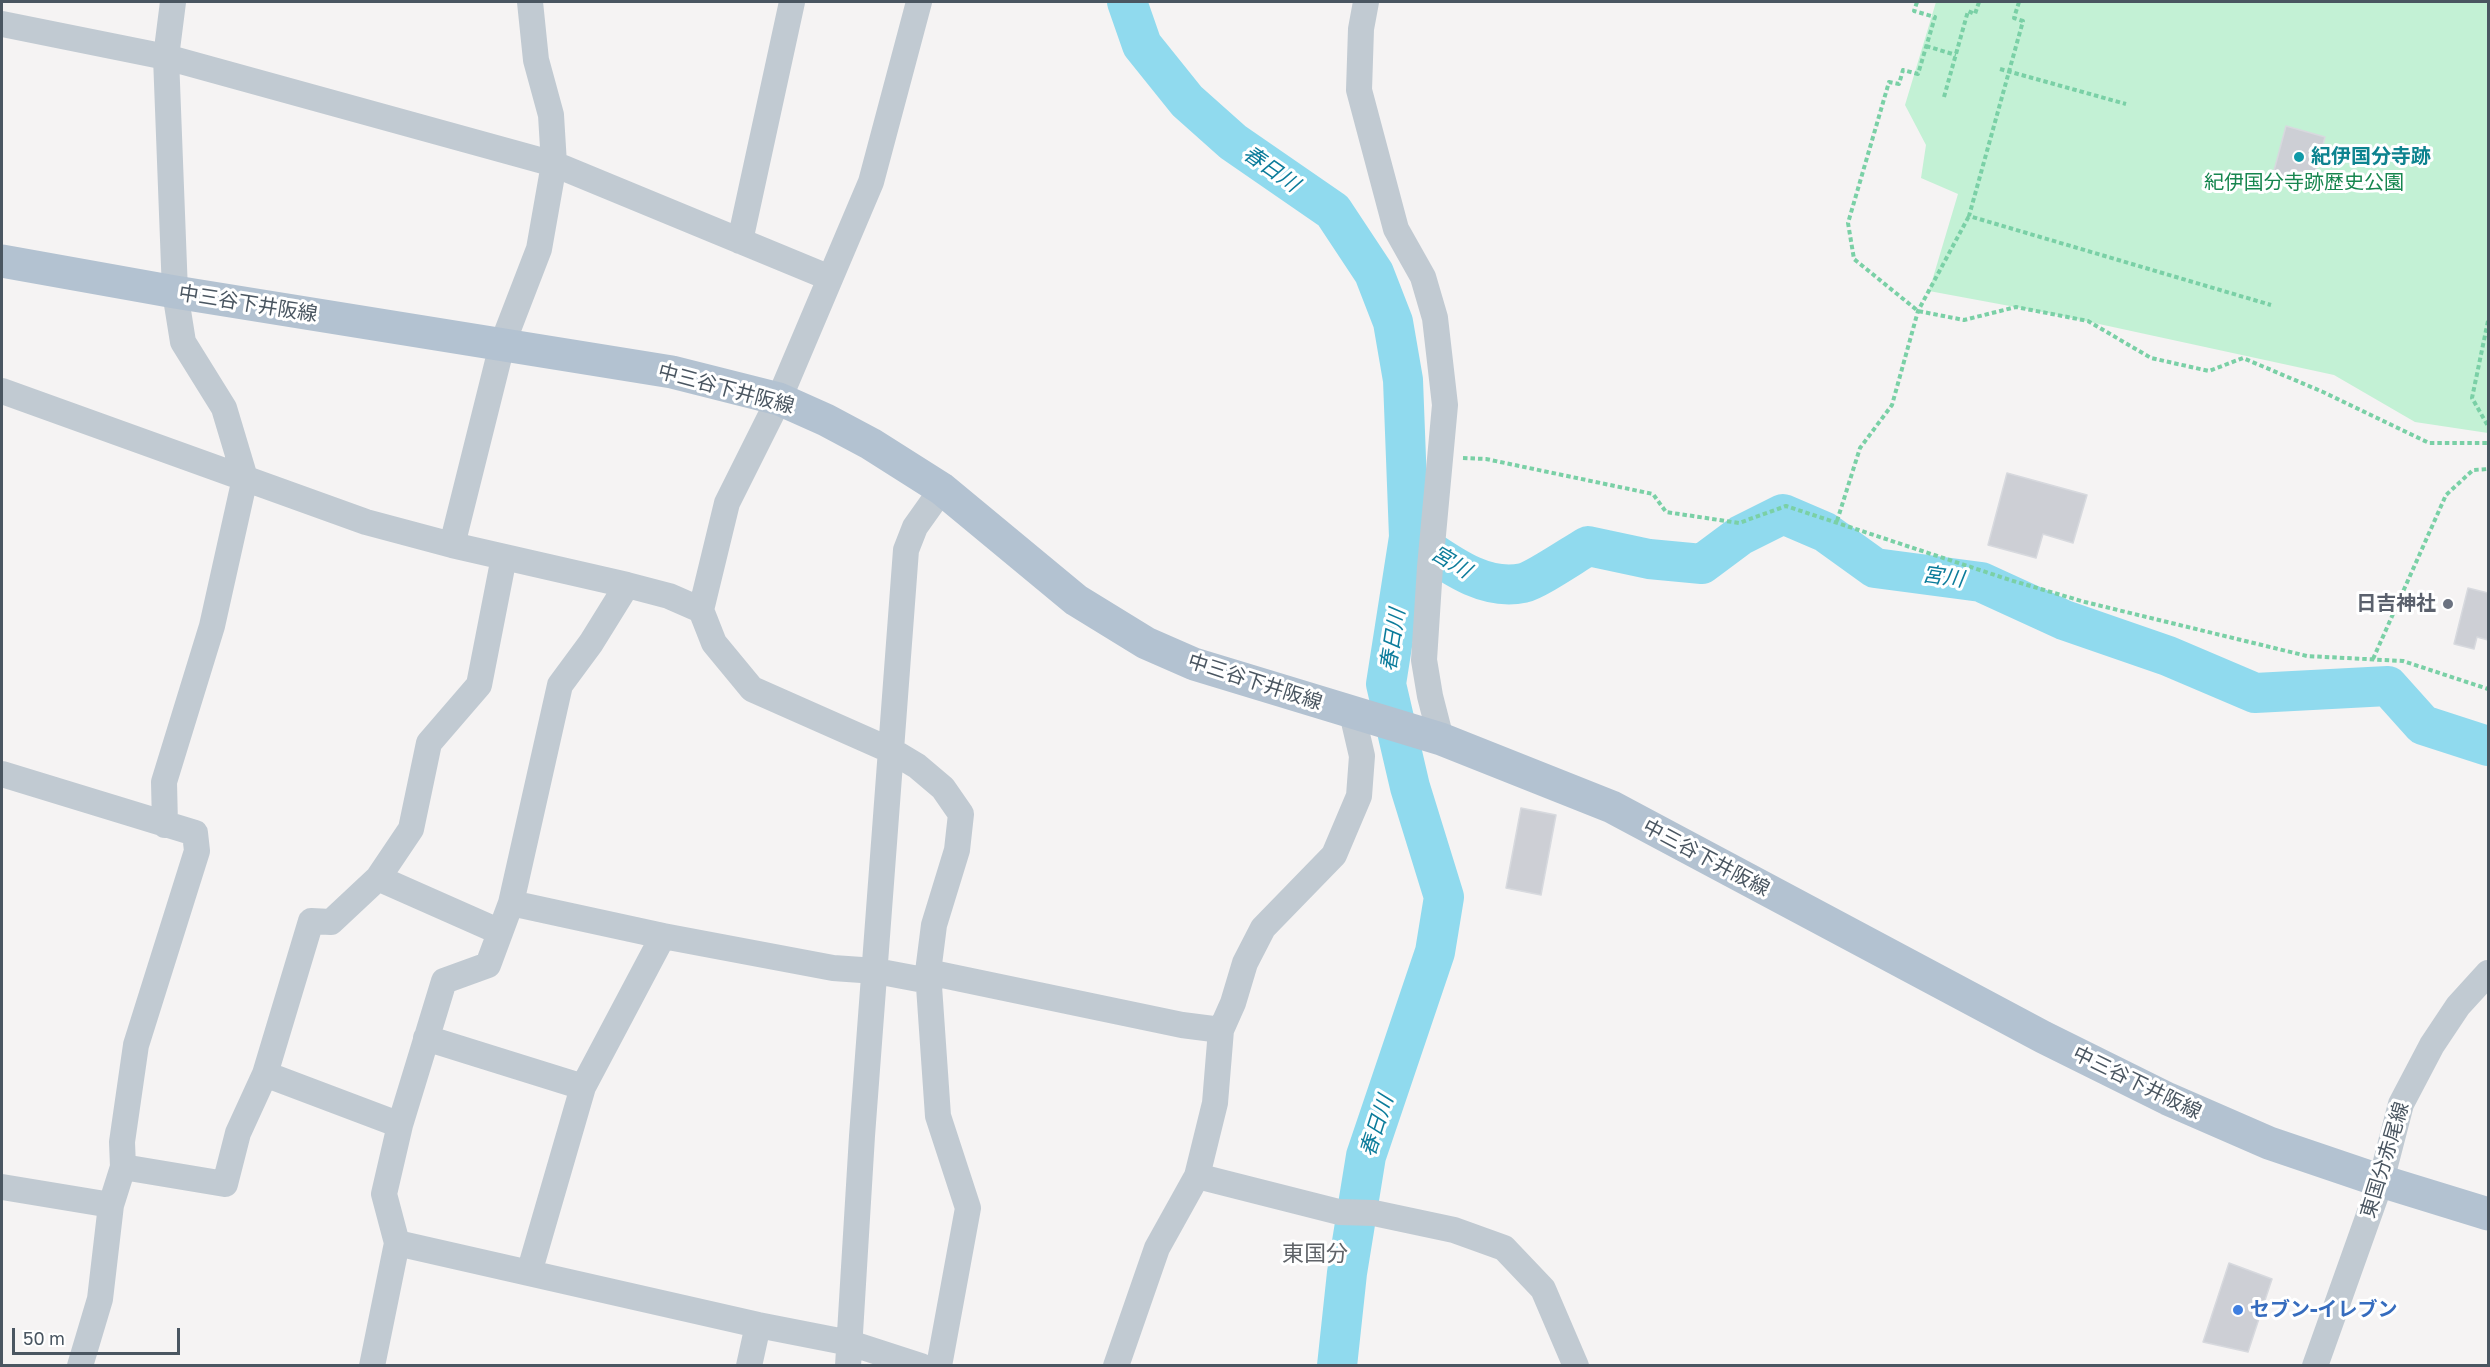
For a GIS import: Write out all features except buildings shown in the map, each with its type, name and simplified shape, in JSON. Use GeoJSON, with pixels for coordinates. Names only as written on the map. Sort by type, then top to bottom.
{"type":"FeatureCollection","features":[{"type":"Feature","properties":{"kind":"main road","name":"中三谷下井阪線"},"geometry":{"type":"LineString","coordinates":[[2,261],[175,292],[672,372],[779,399],[862,439],[942,489],[1076,600],[1146,643],[1194,664],[1432,736],[1612,807],[2043,1037],[2168,1099],[2269,1143],[2488,1214]]}},
{"type":"Feature","properties":{"kind":"street"},"geometry":{"type":"LineString","coordinates":[[165,825],[164,782],[213,626],[245,478],[224,408],[183,342],[175,292],[166,57],[173,2]]}},
{"type":"Feature","properties":{"kind":"street"},"geometry":{"type":"LineString","coordinates":[[452,545],[502,345],[539,249],[555,164],[551,115],[536,60],[530,2]]}},
{"type":"Feature","properties":{"kind":"street"},"geometry":{"type":"LineString","coordinates":[[740,241],[792,2]]}},
{"type":"Feature","properties":{"kind":"street"},"geometry":{"type":"LineString","coordinates":[[919,2],[871,182],[779,399],[727,503],[701,610],[714,643],[752,689],[892,751],[917,766],[943,788],[961,814],[957,850],[934,925],[928,977],[938,1116],[968,1208],[939,1365]]}},
{"type":"Feature","properties":{"kind":"street"},"geometry":{"type":"LineString","coordinates":[[1366,2],[1361,29],[1359,90],[1396,229],[1423,278],[1434,318],[1445,405],[1424,660],[1430,696],[1432,736]]}},
{"type":"Feature","properties":{"kind":"street"},"geometry":{"type":"LineString","coordinates":[[2,24],[166,57],[555,164],[830,278]]}},
{"type":"Feature","properties":{"kind":"street"},"geometry":{"type":"LineString","coordinates":[[2,391],[366,522],[452,545],[669,596],[701,610]]}},
{"type":"Feature","properties":{"kind":"street"},"geometry":{"type":"LineString","coordinates":[[849,1354],[862,1136],[906,550],[915,527],[942,489]]}},
{"type":"Feature","properties":{"kind":"street"},"geometry":{"type":"LineString","coordinates":[[123,1167],[225,1184],[238,1133],[265,1074],[311,921],[330,922],[378,878],[411,829],[429,743],[479,685],[504,557]]}},
{"type":"Feature","properties":{"kind":"street"},"geometry":{"type":"LineString","coordinates":[[372,1365],[397,1243],[384,1194],[400,1125],[444,981],[488,965],[511,903],[560,686],[591,643],[627,585]]}},
{"type":"Feature","properties":{"kind":"street"},"geometry":{"type":"LineString","coordinates":[[1116,1365],[1157,1248],[1197,1176],[1215,1103],[1221,1030],[1233,1003],[1245,963],[1263,928],[1334,855],[1359,796],[1362,756],[1355,714]]}},
{"type":"Feature","properties":{"kind":"street"},"geometry":{"type":"LineString","coordinates":[[2,774],[195,833],[197,851],[136,1045],[122,1142],[123,1167],[111,1206],[100,1299],[80,1365]]}},
{"type":"Feature","properties":{"kind":"street"},"geometry":{"type":"LineString","coordinates":[[378,878],[500,932]]}},
{"type":"Feature","properties":{"kind":"street"},"geometry":{"type":"LineString","coordinates":[[511,903],[663,936],[833,968],[928,977],[1182,1025],[1221,1030]]}},
{"type":"Feature","properties":{"kind":"street"},"geometry":{"type":"LineString","coordinates":[[530,1274],[583,1087],[663,936]]}},
{"type":"Feature","properties":{"kind":"street","name":"東国分赤尾線"},"geometry":{"type":"LineString","coordinates":[[2315,1365],[2381,1181],[2401,1104],[2432,1045],[2458,1006],[2488,973]]}},
{"type":"Feature","properties":{"kind":"street"},"geometry":{"type":"LineString","coordinates":[[426,1038],[583,1087]]}},
{"type":"Feature","properties":{"kind":"street"},"geometry":{"type":"LineString","coordinates":[[265,1074],[400,1125]]}},
{"type":"Feature","properties":{"kind":"street"},"geometry":{"type":"LineString","coordinates":[[1197,1176],[1339,1212],[1374,1213],[1454,1230],[1504,1248],[1543,1289],[1576,1365]]}},
{"type":"Feature","properties":{"kind":"street"},"geometry":{"type":"LineString","coordinates":[[2,1186],[111,1206]]}},
{"type":"Feature","properties":{"kind":"street"},"geometry":{"type":"LineString","coordinates":[[397,1243],[758,1325],[849,1354],[921,1365]]}},
{"type":"Feature","properties":{"kind":"street"},"geometry":{"type":"LineString","coordinates":[[749,1365],[758,1325]]}},
{"type":"Feature","properties":{"kind":"path"},"geometry":{"type":"LineString","coordinates":[[1917,2],[1914,11],[1935,16],[1918,74],[1903,70],[1899,84],[1889,82],[1848,223],[1854,259],[1918,311],[1964,320],[2016,307],[2088,321],[2151,358],[2209,371],[2243,358],[2323,392],[2429,443],[2488,443]]}},
{"type":"Feature","properties":{"kind":"path"},"geometry":{"type":"LineString","coordinates":[[1944,97],[1968,12],[1975,14],[1979,2]]}},
{"type":"Feature","properties":{"kind":"path"},"geometry":{"type":"LineString","coordinates":[[1837,521],[1860,448],[1892,405],[1918,311],[1969,216],[2023,21],[2014,18],[2019,2]]}},
{"type":"Feature","properties":{"kind":"path"},"geometry":{"type":"LineString","coordinates":[[1926,46],[1956,55]]}},
{"type":"Feature","properties":{"kind":"path"},"geometry":{"type":"LineString","coordinates":[[2000,69],[2126,104]]}},
{"type":"Feature","properties":{"kind":"path"},"geometry":{"type":"LineString","coordinates":[[1969,216],[2271,305]]}},
{"type":"Feature","properties":{"kind":"path"},"geometry":{"type":"LineString","coordinates":[[2488,321],[2472,398],[2488,426]]}},
{"type":"Feature","properties":{"kind":"path"},"geometry":{"type":"LineString","coordinates":[[1442,457],[1486,459],[1653,494],[1666,512],[1739,523],[1786,506],[2010,580],[2085,602],[2307,656],[2403,661],[2488,689]]}},
{"type":"Feature","properties":{"kind":"path"},"geometry":{"type":"LineString","coordinates":[[2373,659],[2446,495],[2473,471],[2488,469]]}},
{"type":"Feature","properties":{"kind":"green space","name":"紀伊国分寺跡歴史公園"},"geometry":{"type":"Polygon","coordinates":[[[1936,2],[2488,2],[2488,433],[2415,422],[2334,375],[2053,314],[1929,291],[1958,194],[1921,178],[1926,145],[1905,105],[1936,2]]]}},
{"type":"Feature","properties":{"kind":"waterway","name":"春日川"},"geometry":{"type":"LineString","coordinates":[[1127,2],[1142,45],[1187,101],[1233,142],[1333,211],[1374,273],[1393,322],[1403,380],[1409,537],[1386,684],[1410,787],[1444,897],[1435,952],[1366,1156],[1347,1273],[1337,1366]]}},
{"type":"Feature","properties":{"kind":"waterway","name":"宮川"},"geometry":{"type":"LineString","coordinates":[[1409,537],[1462,571],[1492,583],[1507,584],[1529,581],[1588,546],[1649,559],[1702,564],[1741,535],[1783,514],[1825,532],[1875,568],[1981,582],[2064,620],[2168,656],[2255,693],[2388,686],[2423,725],[2488,746]]}},
{"type":"Feature","properties":{"kind":"place","name":"紀伊国分寺跡"},"geometry":{"type":"Point","coordinates":[2299,157]}},
{"type":"Feature","properties":{"kind":"place","name":"日吉神社"},"geometry":{"type":"Point","coordinates":[2448,604]}},
{"type":"Feature","properties":{"kind":"place","name":"セブン-イレブン"},"geometry":{"type":"Point","coordinates":[2238,1310]}},
{"type":"Feature","properties":{"kind":"district","name":"東国分"},"geometry":{"type":"Point","coordinates":[1315,1254]}}]}
